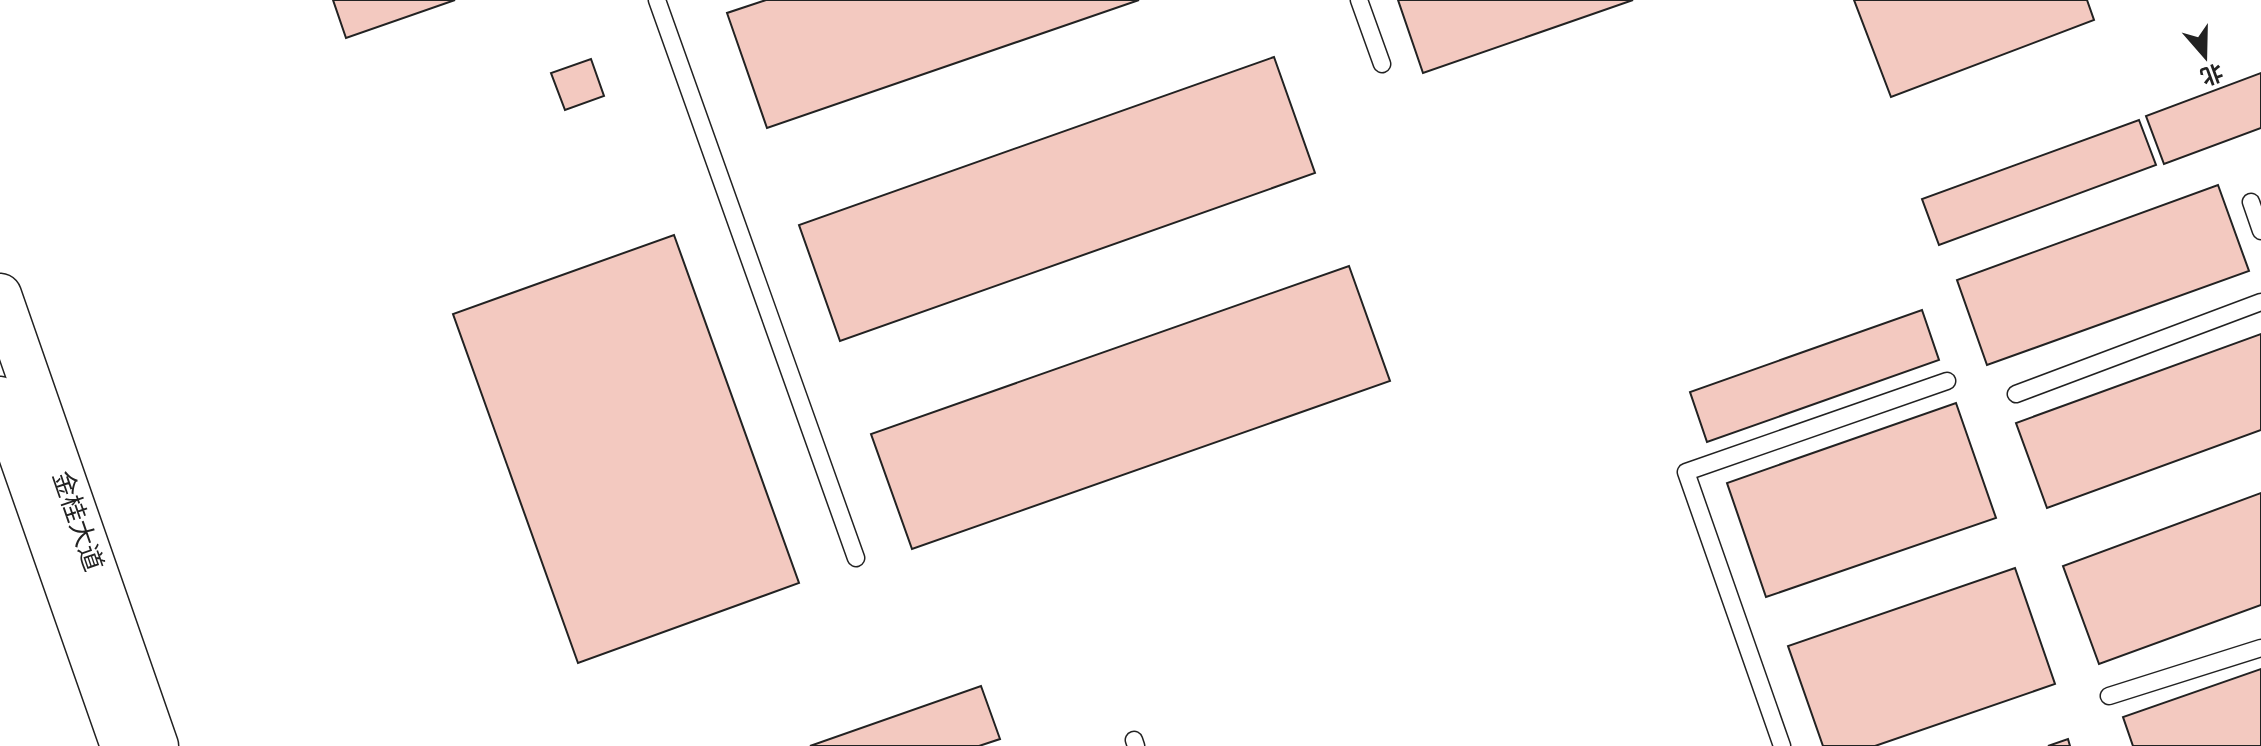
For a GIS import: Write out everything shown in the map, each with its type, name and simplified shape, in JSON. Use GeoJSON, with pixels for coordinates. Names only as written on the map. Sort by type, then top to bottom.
{"type":"FeatureCollection","features":[{"type":"Feature","properties":{"kind":"main road","name":"金桂大道"},"geometry":{"type":"LineString","coordinates":[[0,295],[157,746]]}},
{"type":"Feature","properties":{"kind":"main road","name":"金桂大道"},"geometry":{"type":"LineString","coordinates":[[0,398],[122,746]]}},
{"type":"Feature","properties":{"kind":"lane"},"geometry":{"type":"LineString","coordinates":[[657,0],[856,558]]}},
{"type":"Feature","properties":{"kind":"lane"},"geometry":{"type":"LineString","coordinates":[[1359,0],[1382,64]]}},
{"type":"Feature","properties":{"kind":"lane"},"geometry":{"type":"LineString","coordinates":[[2251,202],[2261,231]]}},
{"type":"Feature","properties":{"kind":"lane"},"geometry":{"type":"LineString","coordinates":[[2016,394],[2261,302]]}},
{"type":"Feature","properties":{"kind":"lane"},"geometry":{"type":"LineString","coordinates":[[1782,746],[1686,472],[1947,381]]}},
{"type":"Feature","properties":{"kind":"lane"},"geometry":{"type":"LineString","coordinates":[[2109,696],[2261,648]]}},
{"type":"Feature","properties":{"kind":"building"},"geometry":{"type":"Polygon","coordinates":[[[333,0],[455,0],[346,38],[333,0]]]}},
{"type":"Feature","properties":{"kind":"building"},"geometry":{"type":"Polygon","coordinates":[[[766,0],[1139,0],[767,128],[727,13],[766,0]]]}},
{"type":"Feature","properties":{"kind":"building"},"geometry":{"type":"Polygon","coordinates":[[[1398,0],[1633,0],[1423,73],[1398,0]]]}},
{"type":"Feature","properties":{"kind":"building"},"geometry":{"type":"Polygon","coordinates":[[[1854,0],[2087,0],[2094,20],[1891,97],[1854,0]]]}},
{"type":"Feature","properties":{"kind":"building"},"geometry":{"type":"Polygon","coordinates":[[[1274,57],[1315,173],[840,341],[799,225],[1274,57]]]}},
{"type":"Feature","properties":{"kind":"building"},"geometry":{"type":"Polygon","coordinates":[[[591,59],[604,96],[565,110],[551,73],[591,59]]]}},
{"type":"Feature","properties":{"kind":"building"},"geometry":{"type":"Polygon","coordinates":[[[2261,73],[2261,128],[2164,164],[2146,116],[2261,73]]]}},
{"type":"Feature","properties":{"kind":"building"},"geometry":{"type":"Polygon","coordinates":[[[2139,120],[2156,165],[1939,245],[1922,199],[2139,120]]]}},
{"type":"Feature","properties":{"kind":"building"},"geometry":{"type":"Polygon","coordinates":[[[2218,185],[2249,271],[1987,365],[1957,280],[2218,185]]]}},
{"type":"Feature","properties":{"kind":"building"},"geometry":{"type":"Polygon","coordinates":[[[674,235],[799,583],[578,663],[453,314],[674,235]]]}},
{"type":"Feature","properties":{"kind":"building"},"geometry":{"type":"Polygon","coordinates":[[[1349,266],[1390,381],[912,549],[871,434],[1349,266]]]}},
{"type":"Feature","properties":{"kind":"building"},"geometry":{"type":"Polygon","coordinates":[[[1922,310],[1939,360],[1707,442],[1690,392],[1922,310]]]}},
{"type":"Feature","properties":{"kind":"building"},"geometry":{"type":"Polygon","coordinates":[[[2261,334],[2261,430],[2047,508],[2016,423],[2261,334]]]}},
{"type":"Feature","properties":{"kind":"building"},"geometry":{"type":"Polygon","coordinates":[[[1956,403],[1996,518],[1766,597],[1727,483],[1956,403]]]}},
{"type":"Feature","properties":{"kind":"building"},"geometry":{"type":"Polygon","coordinates":[[[2261,493],[2261,605],[2099,664],[2063,566],[2261,493]]]}},
{"type":"Feature","properties":{"kind":"building"},"geometry":{"type":"Polygon","coordinates":[[[2015,568],[2055,684],[1875,746],[1823,746],[1788,646],[2015,568]]]}},
{"type":"Feature","properties":{"kind":"building"},"geometry":{"type":"Polygon","coordinates":[[[2261,669],[2261,746],[2133,746],[2123,717],[2261,669]]]}},
{"type":"Feature","properties":{"kind":"building"},"geometry":{"type":"Polygon","coordinates":[[[981,686],[1000,739],[979,746],[810,746],[981,686]]]}},
{"type":"Feature","properties":{"kind":"building"},"geometry":{"type":"Polygon","coordinates":[[[2068,739],[2070,746],[2048,746],[2068,739]]]}}]}
